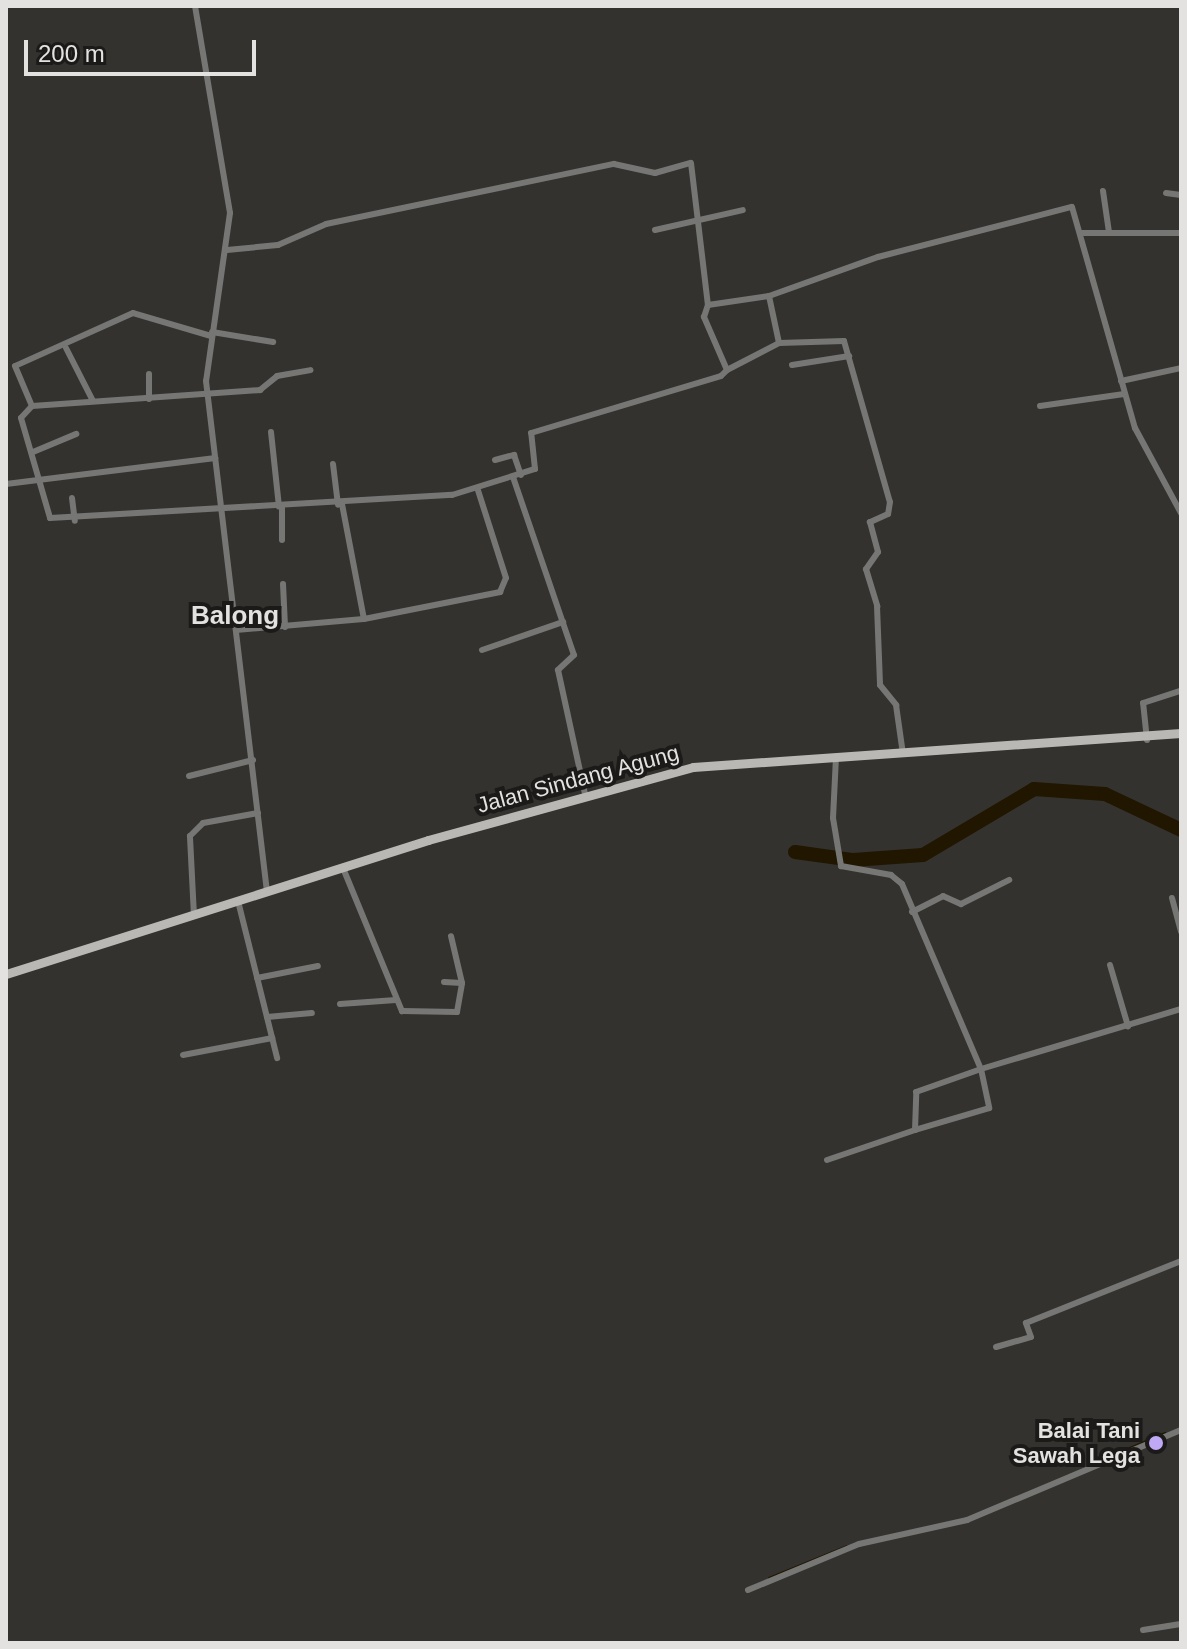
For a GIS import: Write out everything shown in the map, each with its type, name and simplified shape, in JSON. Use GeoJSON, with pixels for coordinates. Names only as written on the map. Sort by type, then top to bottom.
{"type":"FeatureCollection","features":[{"type":"Feature","properties":{"kind":"main road","name":"Jalan Sindang Agung"},"geometry":{"type":"LineString","coordinates":[[6,974],[585,794],[708,765],[1147,740],[1179,734]]}},
{"type":"Feature","properties":{"kind":"street"},"geometry":{"type":"LineString","coordinates":[[195,6],[223,155],[227,250],[212,334],[207,396],[267,892]]}},
{"type":"Feature","properties":{"kind":"street"},"geometry":{"type":"LineString","coordinates":[[227,250],[278,245],[326,224],[621,164],[655,173],[691,163],[708,305],[704,317],[727,370]]}},
{"type":"Feature","properties":{"kind":"street"},"geometry":{"type":"LineString","coordinates":[[1103,191],[1109,232]]}},
{"type":"Feature","properties":{"kind":"street"},"geometry":{"type":"LineString","coordinates":[[1166,193],[1181,195]]}},
{"type":"Feature","properties":{"kind":"street"},"geometry":{"type":"LineString","coordinates":[[708,305],[769,296],[878,257],[1068,207],[1082,233],[1124,394],[1181,513]]}},
{"type":"Feature","properties":{"kind":"street"},"geometry":{"type":"LineString","coordinates":[[655,230],[743,210]]}},
{"type":"Feature","properties":{"kind":"street"},"geometry":{"type":"LineString","coordinates":[[1082,233],[1181,233]]}},
{"type":"Feature","properties":{"kind":"street"},"geometry":{"type":"LineString","coordinates":[[769,296],[779,343]]}},
{"type":"Feature","properties":{"kind":"street"},"geometry":{"type":"LineString","coordinates":[[32,406],[15,366],[66,348],[133,313],[212,334],[273,342]]}},
{"type":"Feature","properties":{"kind":"street"},"geometry":{"type":"LineString","coordinates":[[310,370],[277,376],[266,389],[207,396],[32,406],[21,418],[33,452],[47,517],[75,521],[340,504],[478,490],[536,468],[531,433],[727,370],[779,343],[841,337],[890,502],[888,514],[870,522],[878,552],[866,569],[877,606],[880,685],[896,705],[903,754]]}},
{"type":"Feature","properties":{"kind":"street"},"geometry":{"type":"LineString","coordinates":[[66,348],[93,401]]}},
{"type":"Feature","properties":{"kind":"street"},"geometry":{"type":"LineString","coordinates":[[792,365],[849,356]]}},
{"type":"Feature","properties":{"kind":"street"},"geometry":{"type":"LineString","coordinates":[[1121,381],[1181,368]]}},
{"type":"Feature","properties":{"kind":"street"},"geometry":{"type":"LineString","coordinates":[[149,374],[149,399]]}},
{"type":"Feature","properties":{"kind":"street"},"geometry":{"type":"LineString","coordinates":[[1040,406],[1124,394]]}},
{"type":"Feature","properties":{"kind":"street"},"geometry":{"type":"LineString","coordinates":[[271,432],[282,540]]}},
{"type":"Feature","properties":{"kind":"street"},"geometry":{"type":"LineString","coordinates":[[33,452],[76,434]]}},
{"type":"Feature","properties":{"kind":"street"},"geometry":{"type":"LineString","coordinates":[[495,460],[514,455],[517,476],[575,658],[558,670],[585,794]]}},
{"type":"Feature","properties":{"kind":"street"},"geometry":{"type":"LineString","coordinates":[[6,484],[215,458]]}},
{"type":"Feature","properties":{"kind":"street"},"geometry":{"type":"LineString","coordinates":[[333,464],[364,619]]}},
{"type":"Feature","properties":{"kind":"street"},"geometry":{"type":"LineString","coordinates":[[236,630],[364,619],[504,588],[478,490]]}},
{"type":"Feature","properties":{"kind":"street"},"geometry":{"type":"LineString","coordinates":[[72,498],[75,521]]}},
{"type":"Feature","properties":{"kind":"street"},"geometry":{"type":"LineString","coordinates":[[283,584],[285,627]]}},
{"type":"Feature","properties":{"kind":"street"},"geometry":{"type":"LineString","coordinates":[[482,650],[563,622]]}},
{"type":"Feature","properties":{"kind":"street"},"geometry":{"type":"LineString","coordinates":[[1147,740],[1143,703],[1181,691]]}},
{"type":"Feature","properties":{"kind":"street"},"geometry":{"type":"LineString","coordinates":[[1179,734],[1181,745]]}},
{"type":"Feature","properties":{"kind":"street"},"geometry":{"type":"LineString","coordinates":[[827,1160],[989,1108],[981,1069],[894,876],[841,866],[833,818],[836,757]]}},
{"type":"Feature","properties":{"kind":"street"},"geometry":{"type":"LineString","coordinates":[[189,776],[253,760]]}},
{"type":"Feature","properties":{"kind":"street"},"geometry":{"type":"LineString","coordinates":[[194,916],[190,836],[203,823],[258,813]]}},
{"type":"Feature","properties":{"kind":"street"},"geometry":{"type":"LineString","coordinates":[[343,868],[396,1000],[413,1017],[457,1012],[462,983],[451,936]]}},
{"type":"Feature","properties":{"kind":"street"},"geometry":{"type":"LineString","coordinates":[[912,912],[943,896],[961,904],[1009,880]]}},
{"type":"Feature","properties":{"kind":"street"},"geometry":{"type":"LineString","coordinates":[[1172,898],[1181,932]]}},
{"type":"Feature","properties":{"kind":"street"},"geometry":{"type":"LineString","coordinates":[[238,901],[277,1058]]}},
{"type":"Feature","properties":{"kind":"street"},"geometry":{"type":"LineString","coordinates":[[1110,965],[1128,1026]]}},
{"type":"Feature","properties":{"kind":"street"},"geometry":{"type":"LineString","coordinates":[[257,978],[318,966]]}},
{"type":"Feature","properties":{"kind":"street"},"geometry":{"type":"LineString","coordinates":[[444,982],[462,983]]}},
{"type":"Feature","properties":{"kind":"street"},"geometry":{"type":"LineString","coordinates":[[340,1004],[396,1000]]}},
{"type":"Feature","properties":{"kind":"street"},"geometry":{"type":"LineString","coordinates":[[915,1130],[916,1092],[981,1069],[1181,1009]]}},
{"type":"Feature","properties":{"kind":"street"},"geometry":{"type":"LineString","coordinates":[[267,1017],[312,1013]]}},
{"type":"Feature","properties":{"kind":"street"},"geometry":{"type":"LineString","coordinates":[[183,1055],[272,1038]]}},
{"type":"Feature","properties":{"kind":"street"},"geometry":{"type":"LineString","coordinates":[[996,1347],[1031,1337],[1026,1323],[1181,1261]]}},
{"type":"Feature","properties":{"kind":"street"},"geometry":{"type":"LineString","coordinates":[[748,1590],[859,1544],[967,1520],[1181,1430]]}},
{"type":"Feature","properties":{"kind":"street"},"geometry":{"type":"LineString","coordinates":[[1143,1630],[1181,1624]]}},
{"type":"Feature","properties":{"kind":"waterway"},"geometry":{"type":"LineString","coordinates":[[795,852],[853,860],[923,855],[1034,789],[1105,794],[1181,830]]}},
{"type":"Feature","properties":{"kind":"waterway"},"geometry":{"type":"LineString","coordinates":[[1099,1461],[1165,1433]]}},
{"type":"Feature","properties":{"kind":"waterway"},"geometry":{"type":"LineString","coordinates":[[769,1578],[847,1546]]}},
{"type":"Feature","properties":{"kind":"place","name":"Balai Tani Sawah Lega"},"geometry":{"type":"Point","coordinates":[1156,1443]}},
{"type":"Feature","properties":{"kind":"district","name":"Balong"},"geometry":{"type":"Point","coordinates":[235,616]}}]}
